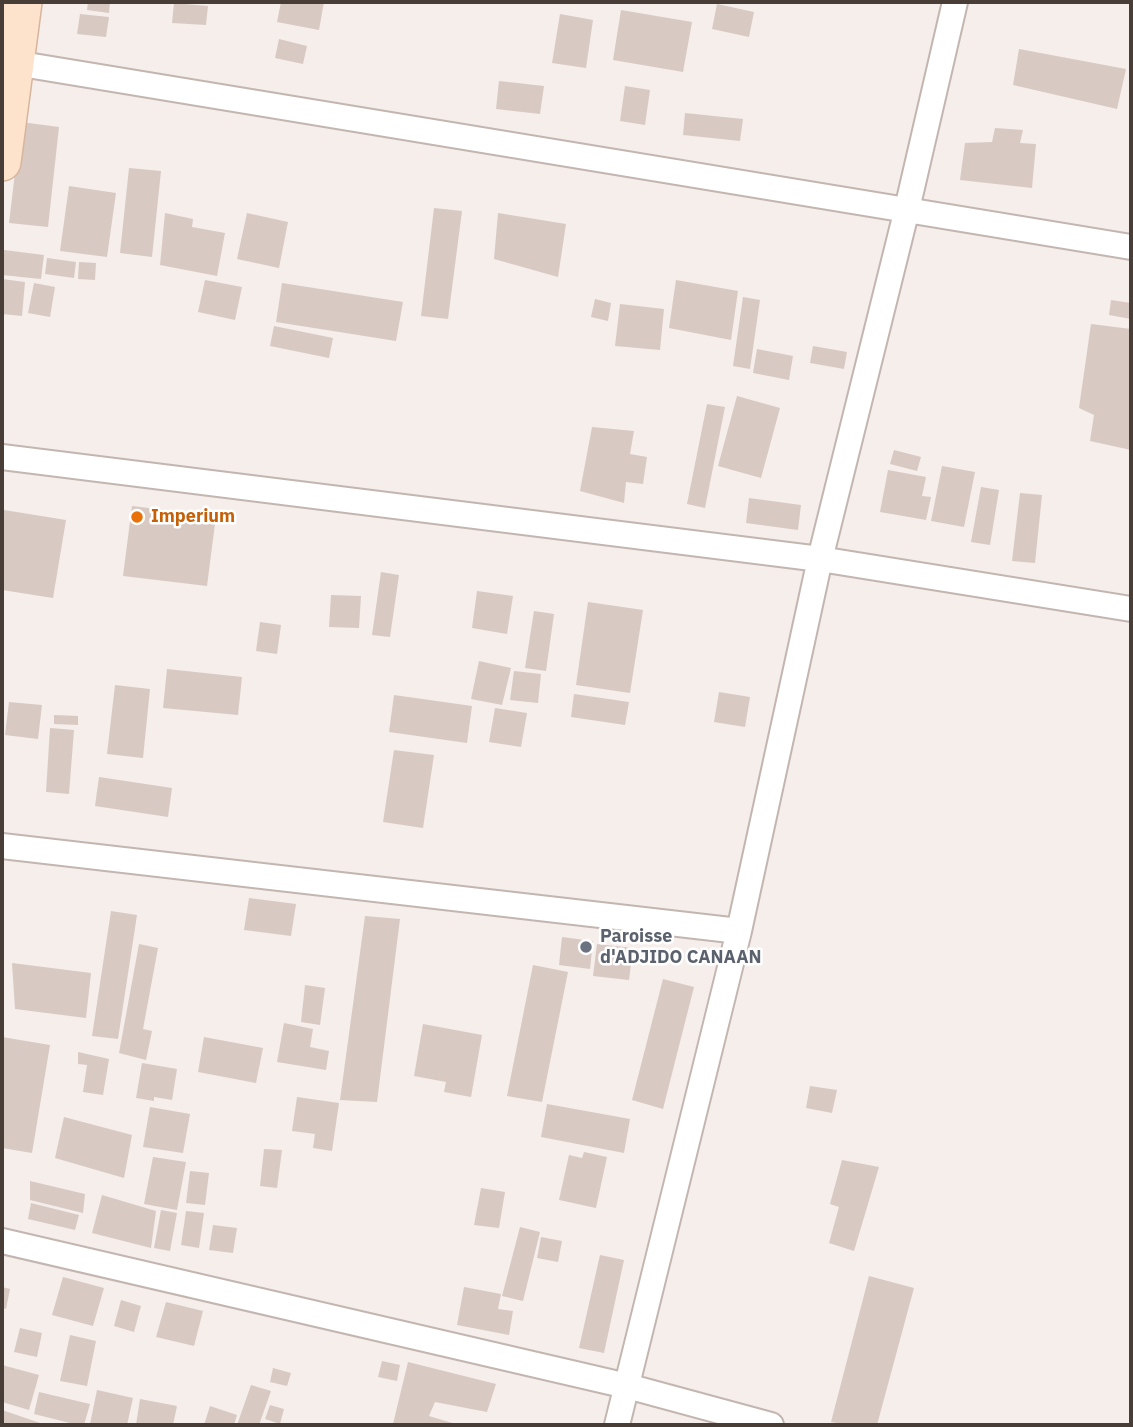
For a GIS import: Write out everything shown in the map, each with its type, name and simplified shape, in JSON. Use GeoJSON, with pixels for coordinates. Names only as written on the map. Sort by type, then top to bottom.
{"type":"FeatureCollection","features":[{"type":"Feature","properties":{"kind":"street"},"geometry":{"type":"LineString","coordinates":[[2,162],[8,58],[23,2]]}},
{"type":"Feature","properties":{"kind":"street"},"geometry":{"type":"LineString","coordinates":[[617,1425],[739,931],[820,559],[907,209],[955,2]]}},
{"type":"Feature","properties":{"kind":"street"},"geometry":{"type":"LineString","coordinates":[[8,58],[1131,247]]}},
{"type":"Feature","properties":{"kind":"street"},"geometry":{"type":"LineString","coordinates":[[2,457],[820,559],[1131,609]]}},
{"type":"Feature","properties":{"kind":"street"},"geometry":{"type":"LineString","coordinates":[[2,846],[739,931]]}},
{"type":"Feature","properties":{"kind":"street"},"geometry":{"type":"LineString","coordinates":[[2,1241],[627,1386],[771,1425]]}},
{"type":"Feature","properties":{"kind":"building"},"geometry":{"type":"Polygon","coordinates":[[[88,2],[110,2],[109,13],[87,10],[88,2]]]}},
{"type":"Feature","properties":{"kind":"building"},"geometry":{"type":"Polygon","coordinates":[[[281,2],[324,2],[319,30],[277,22],[281,2]]]}},
{"type":"Feature","properties":{"kind":"building"},"geometry":{"type":"Polygon","coordinates":[[[174,3],[208,6],[206,25],[172,23],[174,3]]]}},
{"type":"Feature","properties":{"kind":"building"},"geometry":{"type":"Polygon","coordinates":[[[717,4],[754,12],[749,37],[712,29],[717,4]]]}},
{"type":"Feature","properties":{"kind":"building"},"geometry":{"type":"Polygon","coordinates":[[[621,10],[692,22],[683,72],[613,60],[621,10]]]}},
{"type":"Feature","properties":{"kind":"building"},"geometry":{"type":"Polygon","coordinates":[[[80,14],[109,17],[106,37],[77,34],[80,14]]]}},
{"type":"Feature","properties":{"kind":"building"},"geometry":{"type":"Polygon","coordinates":[[[560,14],[593,20],[586,68],[552,63],[560,14]]]}},
{"type":"Feature","properties":{"kind":"building"},"geometry":{"type":"Polygon","coordinates":[[[279,39],[307,46],[303,64],[275,58],[279,39]]]}},
{"type":"Feature","properties":{"kind":"building"},"geometry":{"type":"Polygon","coordinates":[[[1019,49],[1126,69],[1117,109],[1013,85],[1019,49]]]}},
{"type":"Feature","properties":{"kind":"building"},"geometry":{"type":"Polygon","coordinates":[[[499,81],[544,86],[540,114],[496,109],[499,81]]]}},
{"type":"Feature","properties":{"kind":"building"},"geometry":{"type":"Polygon","coordinates":[[[625,86],[650,90],[645,125],[620,121],[625,86]]]}},
{"type":"Feature","properties":{"kind":"building"},"geometry":{"type":"Polygon","coordinates":[[[685,113],[743,119],[740,141],[683,135],[685,113]]]}},
{"type":"Feature","properties":{"kind":"building"},"geometry":{"type":"Polygon","coordinates":[[[21,122],[59,127],[48,227],[9,223],[21,122]]]}},
{"type":"Feature","properties":{"kind":"building"},"geometry":{"type":"Polygon","coordinates":[[[995,128],[1023,130],[1020,143],[1036,144],[1032,188],[960,180],[965,143],[992,142],[995,128]]]}},
{"type":"Feature","properties":{"kind":"building"},"geometry":{"type":"Polygon","coordinates":[[[129,168],[161,171],[152,257],[120,253],[129,168]]]}},
{"type":"Feature","properties":{"kind":"building"},"geometry":{"type":"Polygon","coordinates":[[[69,186],[116,193],[107,257],[60,251],[69,186]]]}},
{"type":"Feature","properties":{"kind":"building"},"geometry":{"type":"Polygon","coordinates":[[[434,208],[462,211],[448,319],[421,316],[434,208]]]}},
{"type":"Feature","properties":{"kind":"building"},"geometry":{"type":"Polygon","coordinates":[[[165,213],[193,219],[192,227],[225,233],[217,276],[160,265],[165,213]]]}},
{"type":"Feature","properties":{"kind":"building"},"geometry":{"type":"Polygon","coordinates":[[[247,213],[288,222],[279,268],[237,259],[247,213]]]}},
{"type":"Feature","properties":{"kind":"building"},"geometry":{"type":"Polygon","coordinates":[[[498,213],[566,224],[558,277],[494,259],[498,213]]]}},
{"type":"Feature","properties":{"kind":"building"},"geometry":{"type":"Polygon","coordinates":[[[4,250],[44,255],[41,279],[2,275],[4,250]]]}},
{"type":"Feature","properties":{"kind":"building"},"geometry":{"type":"Polygon","coordinates":[[[47,258],[76,262],[74,278],[45,274],[47,258]]]}},
{"type":"Feature","properties":{"kind":"building"},"geometry":{"type":"Polygon","coordinates":[[[79,262],[96,263],[95,280],[78,279],[79,262]]]}},
{"type":"Feature","properties":{"kind":"building"},"geometry":{"type":"Polygon","coordinates":[[[2,279],[25,282],[22,316],[2,314],[2,279]]]}},
{"type":"Feature","properties":{"kind":"building"},"geometry":{"type":"Polygon","coordinates":[[[205,280],[242,287],[235,320],[198,312],[205,280]]]}},
{"type":"Feature","properties":{"kind":"building"},"geometry":{"type":"Polygon","coordinates":[[[676,280],[738,291],[731,340],[669,328],[676,280]]]}},
{"type":"Feature","properties":{"kind":"building"},"geometry":{"type":"Polygon","coordinates":[[[34,283],[55,287],[50,317],[28,313],[34,283]]]}},
{"type":"Feature","properties":{"kind":"building"},"geometry":{"type":"Polygon","coordinates":[[[282,283],[403,302],[396,341],[276,322],[282,283]]]}},
{"type":"Feature","properties":{"kind":"building"},"geometry":{"type":"Polygon","coordinates":[[[743,297],[760,300],[750,369],[733,366],[743,297]]]}},
{"type":"Feature","properties":{"kind":"building"},"geometry":{"type":"Polygon","coordinates":[[[595,299],[611,303],[608,321],[591,317],[595,299]]]}},
{"type":"Feature","properties":{"kind":"building"},"geometry":{"type":"Polygon","coordinates":[[[1111,300],[1131,303],[1131,319],[1109,315],[1111,300]]]}},
{"type":"Feature","properties":{"kind":"building"},"geometry":{"type":"Polygon","coordinates":[[[620,304],[664,309],[660,350],[615,346],[620,304]]]}},
{"type":"Feature","properties":{"kind":"building"},"geometry":{"type":"Polygon","coordinates":[[[1091,324],[1131,329],[1131,450],[1090,441],[1094,415],[1079,408],[1091,324]]]}},
{"type":"Feature","properties":{"kind":"building"},"geometry":{"type":"Polygon","coordinates":[[[274,326],[333,338],[329,358],[270,346],[274,326]]]}},
{"type":"Feature","properties":{"kind":"building"},"geometry":{"type":"Polygon","coordinates":[[[813,346],[847,352],[844,369],[810,363],[813,346]]]}},
{"type":"Feature","properties":{"kind":"building"},"geometry":{"type":"Polygon","coordinates":[[[757,349],[793,356],[789,380],[753,373],[757,349]]]}},
{"type":"Feature","properties":{"kind":"building"},"geometry":{"type":"Polygon","coordinates":[[[737,396],[780,408],[761,478],[718,466],[737,396]]]}},
{"type":"Feature","properties":{"kind":"building"},"geometry":{"type":"Polygon","coordinates":[[[707,404],[725,407],[705,508],[687,504],[707,404]]]}},
{"type":"Feature","properties":{"kind":"building"},"geometry":{"type":"Polygon","coordinates":[[[592,427],[634,431],[630,454],[647,457],[643,484],[626,482],[624,503],[580,491],[592,427]]]}},
{"type":"Feature","properties":{"kind":"building"},"geometry":{"type":"Polygon","coordinates":[[[894,450],[921,457],[917,471],[890,464],[894,450]]]}},
{"type":"Feature","properties":{"kind":"building"},"geometry":{"type":"Polygon","coordinates":[[[942,466],[975,472],[964,527],[931,521],[942,466]]]}},
{"type":"Feature","properties":{"kind":"building"},"geometry":{"type":"Polygon","coordinates":[[[888,470],[926,477],[922,496],[931,497],[926,520],[880,512],[888,470]]]}},
{"type":"Feature","properties":{"kind":"building"},"geometry":{"type":"Polygon","coordinates":[[[981,487],[999,490],[990,545],[971,542],[981,487]]]}},
{"type":"Feature","properties":{"kind":"building"},"geometry":{"type":"Polygon","coordinates":[[[1020,493],[1042,495],[1035,563],[1012,561],[1020,493]]]}},
{"type":"Feature","properties":{"kind":"building"},"geometry":{"type":"Polygon","coordinates":[[[749,498],[801,505],[798,530],[746,523],[749,498]]]}},
{"type":"Feature","properties":{"kind":"building"},"geometry":{"type":"Polygon","coordinates":[[[132,506],[216,516],[207,586],[123,576],[132,506]]]}},
{"type":"Feature","properties":{"kind":"building"},"geometry":{"type":"Polygon","coordinates":[[[4,510],[66,520],[53,598],[2,590],[4,510]]]}},
{"type":"Feature","properties":{"kind":"building"},"geometry":{"type":"Polygon","coordinates":[[[381,572],[399,575],[390,637],[372,635],[381,572]]]}},
{"type":"Feature","properties":{"kind":"building"},"geometry":{"type":"Polygon","coordinates":[[[477,591],[513,596],[507,634],[472,628],[477,591]]]}},
{"type":"Feature","properties":{"kind":"building"},"geometry":{"type":"Polygon","coordinates":[[[331,595],[361,596],[359,628],[329,627],[331,595]]]}},
{"type":"Feature","properties":{"kind":"building"},"geometry":{"type":"Polygon","coordinates":[[[588,602],[643,610],[630,693],[576,685],[588,602]]]}},
{"type":"Feature","properties":{"kind":"building"},"geometry":{"type":"Polygon","coordinates":[[[534,611],[554,614],[546,671],[525,668],[534,611]]]}},
{"type":"Feature","properties":{"kind":"building"},"geometry":{"type":"Polygon","coordinates":[[[260,622],[281,625],[277,654],[256,651],[260,622]]]}},
{"type":"Feature","properties":{"kind":"building"},"geometry":{"type":"Polygon","coordinates":[[[479,661],[511,668],[502,705],[471,699],[479,661]]]}},
{"type":"Feature","properties":{"kind":"building"},"geometry":{"type":"Polygon","coordinates":[[[167,669],[242,677],[238,715],[163,708],[167,669]]]}},
{"type":"Feature","properties":{"kind":"building"},"geometry":{"type":"Polygon","coordinates":[[[514,671],[541,674],[538,703],[510,700],[514,671]]]}},
{"type":"Feature","properties":{"kind":"building"},"geometry":{"type":"Polygon","coordinates":[[[115,685],[150,689],[143,758],[107,754],[115,685]]]}},
{"type":"Feature","properties":{"kind":"building"},"geometry":{"type":"Polygon","coordinates":[[[719,692],[750,697],[745,727],[714,722],[719,692]]]}},
{"type":"Feature","properties":{"kind":"building"},"geometry":{"type":"Polygon","coordinates":[[[574,694],[629,702],[625,725],[571,717],[574,694]]]}},
{"type":"Feature","properties":{"kind":"building"},"geometry":{"type":"Polygon","coordinates":[[[394,695],[472,706],[467,743],[389,732],[394,695]]]}},
{"type":"Feature","properties":{"kind":"building"},"geometry":{"type":"Polygon","coordinates":[[[9,702],[42,705],[38,739],[5,735],[9,702]]]}},
{"type":"Feature","properties":{"kind":"building"},"geometry":{"type":"Polygon","coordinates":[[[495,708],[527,713],[521,747],[489,742],[495,708]]]}},
{"type":"Feature","properties":{"kind":"building"},"geometry":{"type":"Polygon","coordinates":[[[54,715],[78,716],[78,725],[54,724],[54,715]]]}},
{"type":"Feature","properties":{"kind":"building"},"geometry":{"type":"Polygon","coordinates":[[[50,728],[74,730],[69,794],[46,792],[50,728]]]}},
{"type":"Feature","properties":{"kind":"building"},"geometry":{"type":"Polygon","coordinates":[[[394,750],[434,755],[423,828],[383,822],[394,750]]]}},
{"type":"Feature","properties":{"kind":"building"},"geometry":{"type":"Polygon","coordinates":[[[99,777],[172,788],[168,817],[95,806],[99,777]]]}},
{"type":"Feature","properties":{"kind":"building"},"geometry":{"type":"Polygon","coordinates":[[[249,898],[296,904],[291,936],[244,930],[249,898]]]}},
{"type":"Feature","properties":{"kind":"building"},"geometry":{"type":"Polygon","coordinates":[[[111,911],[137,915],[118,1039],[92,1036],[111,911]]]}},
{"type":"Feature","properties":{"kind":"building"},"geometry":{"type":"Polygon","coordinates":[[[365,916],[400,919],[377,1102],[340,1100],[365,916]]]}},
{"type":"Feature","properties":{"kind":"building"},"geometry":{"type":"Polygon","coordinates":[[[562,937],[593,941],[590,969],[559,965],[562,937]]]}},
{"type":"Feature","properties":{"kind":"building"},"geometry":{"type":"Polygon","coordinates":[[[139,944],[158,948],[143,1029],[152,1031],[146,1060],[119,1053],[139,944]]]}},
{"type":"Feature","properties":{"kind":"building"},"geometry":{"type":"Polygon","coordinates":[[[597,944],[633,948],[629,980],[593,976],[597,944]]]}},
{"type":"Feature","properties":{"kind":"building"},"geometry":{"type":"Polygon","coordinates":[[[12,963],[91,973],[86,1018],[15,1009],[12,963]]]}},
{"type":"Feature","properties":{"kind":"building"},"geometry":{"type":"Polygon","coordinates":[[[533,965],[568,972],[542,1102],[507,1096],[533,965]]]}},
{"type":"Feature","properties":{"kind":"building"},"geometry":{"type":"Polygon","coordinates":[[[663,979],[694,987],[663,1109],[632,1100],[663,979]]]}},
{"type":"Feature","properties":{"kind":"building"},"geometry":{"type":"Polygon","coordinates":[[[305,985],[325,988],[320,1025],[301,1022],[305,985]]]}},
{"type":"Feature","properties":{"kind":"building"},"geometry":{"type":"Polygon","coordinates":[[[284,1023],[313,1029],[310,1047],[329,1051],[326,1070],[277,1062],[284,1023]]]}},
{"type":"Feature","properties":{"kind":"building"},"geometry":{"type":"Polygon","coordinates":[[[423,1024],[482,1035],[471,1097],[444,1092],[446,1082],[414,1076],[423,1024]]]}},
{"type":"Feature","properties":{"kind":"building"},"geometry":{"type":"Polygon","coordinates":[[[2,1037],[50,1045],[32,1153],[2,1148],[2,1037]]]}},
{"type":"Feature","properties":{"kind":"building"},"geometry":{"type":"Polygon","coordinates":[[[204,1037],[263,1048],[256,1083],[198,1072],[204,1037]]]}},
{"type":"Feature","properties":{"kind":"building"},"geometry":{"type":"Polygon","coordinates":[[[78,1052],[109,1059],[103,1095],[83,1092],[87,1065],[78,1064],[78,1052]]]}},
{"type":"Feature","properties":{"kind":"building"},"geometry":{"type":"Polygon","coordinates":[[[142,1063],[177,1069],[172,1100],[136,1098],[142,1063]]]}},
{"type":"Feature","properties":{"kind":"building"},"geometry":{"type":"Polygon","coordinates":[[[810,1086],[837,1090],[832,1113],[806,1108],[810,1086]]]}},
{"type":"Feature","properties":{"kind":"building"},"geometry":{"type":"Polygon","coordinates":[[[297,1097],[339,1103],[332,1151],[313,1148],[315,1134],[292,1131],[297,1097]]]}},
{"type":"Feature","properties":{"kind":"building"},"geometry":{"type":"Polygon","coordinates":[[[547,1104],[630,1119],[624,1153],[541,1137],[547,1104]]]}},
{"type":"Feature","properties":{"kind":"building"},"geometry":{"type":"Polygon","coordinates":[[[150,1107],[190,1114],[183,1153],[143,1147],[150,1107]]]}},
{"type":"Feature","properties":{"kind":"building"},"geometry":{"type":"Polygon","coordinates":[[[64,1117],[132,1135],[124,1178],[55,1158],[64,1117]]]}},
{"type":"Feature","properties":{"kind":"building"},"geometry":{"type":"Polygon","coordinates":[[[264,1149],[282,1150],[277,1188],[260,1186],[264,1149]]]}},
{"type":"Feature","properties":{"kind":"building"},"geometry":{"type":"Polygon","coordinates":[[[584,1152],[607,1157],[596,1208],[559,1200],[569,1155],[582,1158],[584,1152]]]}},
{"type":"Feature","properties":{"kind":"building"},"geometry":{"type":"Polygon","coordinates":[[[153,1157],[186,1162],[177,1210],[144,1204],[153,1157]]]}},
{"type":"Feature","properties":{"kind":"building"},"geometry":{"type":"Polygon","coordinates":[[[842,1160],[879,1167],[854,1251],[829,1243],[839,1207],[830,1204],[842,1160]]]}},
{"type":"Feature","properties":{"kind":"building"},"geometry":{"type":"Polygon","coordinates":[[[190,1171],[209,1173],[205,1205],[186,1203],[190,1171]]]}},
{"type":"Feature","properties":{"kind":"building"},"geometry":{"type":"Polygon","coordinates":[[[30,1181],[85,1194],[83,1213],[30,1200],[30,1181]]]}},
{"type":"Feature","properties":{"kind":"building"},"geometry":{"type":"Polygon","coordinates":[[[481,1188],[505,1192],[499,1228],[474,1225],[481,1188]]]}},
{"type":"Feature","properties":{"kind":"building"},"geometry":{"type":"Polygon","coordinates":[[[102,1195],[156,1211],[151,1248],[92,1233],[102,1195]]]}},
{"type":"Feature","properties":{"kind":"building"},"geometry":{"type":"Polygon","coordinates":[[[31,1203],[79,1215],[75,1230],[28,1219],[31,1203]]]}},
{"type":"Feature","properties":{"kind":"building"},"geometry":{"type":"Polygon","coordinates":[[[161,1210],[177,1213],[170,1251],[154,1248],[161,1210]]]}},
{"type":"Feature","properties":{"kind":"building"},"geometry":{"type":"Polygon","coordinates":[[[186,1211],[204,1213],[199,1248],[181,1245],[186,1211]]]}},
{"type":"Feature","properties":{"kind":"building"},"geometry":{"type":"Polygon","coordinates":[[[213,1225],[237,1228],[233,1253],[209,1250],[213,1225]]]}},
{"type":"Feature","properties":{"kind":"building"},"geometry":{"type":"Polygon","coordinates":[[[520,1227],[540,1232],[523,1301],[502,1296],[520,1227]]]}},
{"type":"Feature","properties":{"kind":"building"},"geometry":{"type":"Polygon","coordinates":[[[541,1237],[562,1241],[558,1262],[537,1258],[541,1237]]]}},
{"type":"Feature","properties":{"kind":"building"},"geometry":{"type":"Polygon","coordinates":[[[600,1255],[624,1260],[604,1353],[579,1348],[600,1255]]]}},
{"type":"Feature","properties":{"kind":"building"},"geometry":{"type":"Polygon","coordinates":[[[869,1276],[914,1288],[877,1425],[831,1422],[869,1276]]]}},
{"type":"Feature","properties":{"kind":"building"},"geometry":{"type":"Polygon","coordinates":[[[63,1277],[104,1288],[93,1326],[52,1315],[63,1277]]]}},
{"type":"Feature","properties":{"kind":"building"},"geometry":{"type":"Polygon","coordinates":[[[2,1287],[10,1289],[6,1309],[2,1308],[2,1287]]]}},
{"type":"Feature","properties":{"kind":"building"},"geometry":{"type":"Polygon","coordinates":[[[464,1287],[501,1294],[498,1309],[513,1311],[509,1335],[457,1325],[464,1287]]]}},
{"type":"Feature","properties":{"kind":"building"},"geometry":{"type":"Polygon","coordinates":[[[121,1300],[141,1306],[134,1332],[114,1326],[121,1300]]]}},
{"type":"Feature","properties":{"kind":"building"},"geometry":{"type":"Polygon","coordinates":[[[166,1302],[203,1311],[194,1346],[156,1337],[166,1302]]]}},
{"type":"Feature","properties":{"kind":"building"},"geometry":{"type":"Polygon","coordinates":[[[20,1328],[42,1333],[37,1357],[14,1352],[20,1328]]]}},
{"type":"Feature","properties":{"kind":"building"},"geometry":{"type":"Polygon","coordinates":[[[70,1335],[96,1341],[87,1386],[60,1381],[70,1335]]]}},
{"type":"Feature","properties":{"kind":"building"},"geometry":{"type":"Polygon","coordinates":[[[382,1361],[400,1365],[397,1381],[378,1377],[382,1361]]]}},
{"type":"Feature","properties":{"kind":"building"},"geometry":{"type":"Polygon","coordinates":[[[408,1362],[496,1384],[487,1412],[435,1402],[429,1416],[459,1425],[393,1424],[408,1362]]]}},
{"type":"Feature","properties":{"kind":"building"},"geometry":{"type":"Polygon","coordinates":[[[2,1365],[39,1375],[29,1410],[2,1402],[2,1365]]]}},
{"type":"Feature","properties":{"kind":"building"},"geometry":{"type":"Polygon","coordinates":[[[273,1368],[291,1373],[287,1386],[270,1382],[273,1368]]]}},
{"type":"Feature","properties":{"kind":"building"},"geometry":{"type":"Polygon","coordinates":[[[251,1385],[271,1391],[259,1425],[237,1425],[251,1385]]]}},
{"type":"Feature","properties":{"kind":"building"},"geometry":{"type":"Polygon","coordinates":[[[97,1390],[133,1398],[127,1425],[90,1424],[97,1390]]]}},
{"type":"Feature","properties":{"kind":"building"},"geometry":{"type":"Polygon","coordinates":[[[39,1392],[90,1404],[84,1425],[34,1414],[39,1392]]]}},
{"type":"Feature","properties":{"kind":"building"},"geometry":{"type":"Polygon","coordinates":[[[140,1399],[177,1406],[173,1425],[136,1425],[140,1399]]]}},
{"type":"Feature","properties":{"kind":"building"},"geometry":{"type":"Polygon","coordinates":[[[270,1405],[284,1409],[280,1424],[265,1419],[270,1405]]]}},
{"type":"Feature","properties":{"kind":"building"},"geometry":{"type":"Polygon","coordinates":[[[210,1406],[237,1415],[234,1425],[204,1425],[210,1406]]]}},
{"type":"Feature","properties":{"kind":"building"},"geometry":{"type":"Polygon","coordinates":[[[2,1410],[46,1425],[2,1425],[2,1410]]]}},
{"type":"Feature","properties":{"kind":"place","name":"Imperium"},"geometry":{"type":"Point","coordinates":[137,517]}},
{"type":"Feature","properties":{"kind":"place","name":"Paroisse d'ADJIDO CANAAN"},"geometry":{"type":"Point","coordinates":[586,947]}}]}
